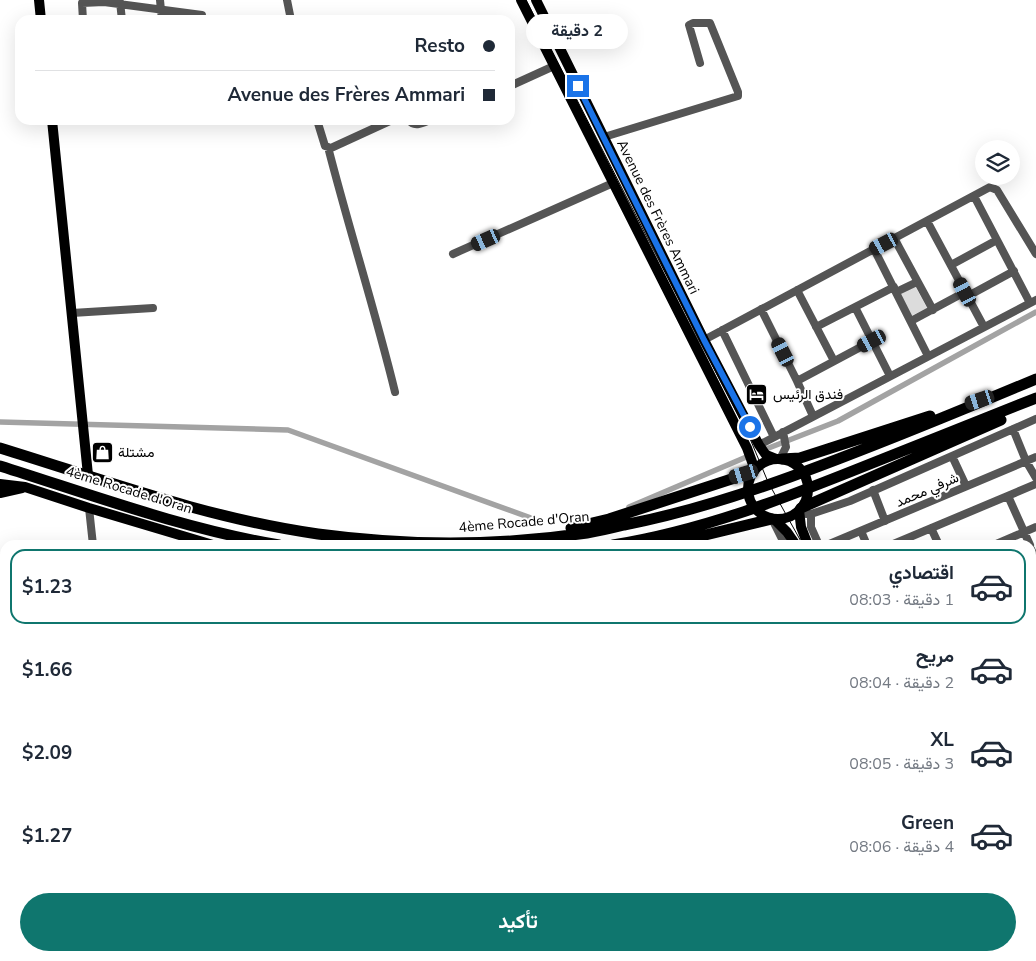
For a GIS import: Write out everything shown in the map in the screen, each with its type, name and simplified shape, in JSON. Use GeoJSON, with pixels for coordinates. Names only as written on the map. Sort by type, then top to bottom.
{"type":"FeatureCollection","features":[{"type":"Feature","properties":{"kind":"highway","name":"4ème Rocade d'Oran"},"geometry":{"type":"LineString","coordinates":[[508,540],[590,533],[660,518],[736,496],[820,466],[1036,379]]}},
{"type":"Feature","properties":{"kind":"highway"},"geometry":{"type":"LineString","coordinates":[[779,459],[800,458],[996,396]]}},
{"type":"Feature","properties":{"kind":"highway"},"geometry":{"type":"LineString","coordinates":[[638,540],[677,532],[743,513],[818,486],[1036,398]]}},
{"type":"Feature","properties":{"kind":"highway"},"geometry":{"type":"LineString","coordinates":[[803,510],[1036,403]]}},
{"type":"Feature","properties":{"kind":"highway","name":"4ème Rocade d'Oran"},"geometry":{"type":"LineString","coordinates":[[0,448],[194,507],[272,526],[316,534],[374,540]]}},
{"type":"Feature","properties":{"kind":"highway","name":"4ème Rocade d'Oran"},"geometry":{"type":"LineString","coordinates":[[0,466],[192,526],[253,540]]}},
{"type":"Feature","properties":{"kind":"highway"},"geometry":{"type":"LineString","coordinates":[[496,540],[586,525],[633,512],[753,467]]}},
{"type":"Feature","properties":{"kind":"highway"},"geometry":{"type":"LineString","coordinates":[[0,472],[22,473]]}},
{"type":"Feature","properties":{"kind":"highway"},"geometry":{"type":"LineString","coordinates":[[682,540],[773,519]]}},
{"type":"Feature","properties":{"kind":"main road"},"geometry":{"type":"LineString","coordinates":[[39,0],[40,15]]}},
{"type":"Feature","properties":{"kind":"main road","name":"Avenue des Frères Ammari"},"geometry":{"type":"LineString","coordinates":[[521,0],[747,448],[753,467]]}},
{"type":"Feature","properties":{"kind":"main road","name":"Avenue des Frères Ammari"},"geometry":{"type":"LineString","coordinates":[[536,0],[704,340],[761,449]]}},
{"type":"Feature","properties":{"kind":"main road"},"geometry":{"type":"LineString","coordinates":[[53,125],[88,475]]}},
{"type":"Feature","properties":{"kind":"main road"},"geometry":{"type":"LineString","coordinates":[[761,449],[769,457],[795,464],[807,482],[807,496],[800,527],[806,540]]}},
{"type":"Feature","properties":{"kind":"main road"},"geometry":{"type":"LineString","coordinates":[[779,459],[766,461],[753,467],[749,479],[748,496],[757,511],[773,519],[793,540]]}},
{"type":"Feature","properties":{"kind":"main road"},"geometry":{"type":"LineString","coordinates":[[0,484],[26,487],[196,540]]}},
{"type":"Feature","properties":{"kind":"main road"},"geometry":{"type":"LineString","coordinates":[[0,492],[26,487]]}},
{"type":"Feature","properties":{"kind":"main road"},"geometry":{"type":"LineString","coordinates":[[773,519],[788,518],[803,510]]}},
{"type":"Feature","properties":{"kind":"street"},"geometry":{"type":"LineString","coordinates":[[160,0],[162,15]]}},
{"type":"Feature","properties":{"kind":"street"},"geometry":{"type":"LineString","coordinates":[[286,0],[290,15]]}},
{"type":"Feature","properties":{"kind":"street"},"geometry":{"type":"LineString","coordinates":[[83,15],[82,3],[104,1],[202,15]]}},
{"type":"Feature","properties":{"kind":"street"},"geometry":{"type":"LineString","coordinates":[[120,2],[121,15]]}},
{"type":"Feature","properties":{"kind":"street"},"geometry":{"type":"LineString","coordinates":[[604,137],[738,96],[710,22],[693,22],[689,25],[700,63]]}},
{"type":"Feature","properties":{"kind":"street"},"geometry":{"type":"LineString","coordinates":[[515,84],[554,66]]}},
{"type":"Feature","properties":{"kind":"street"},"geometry":{"type":"LineString","coordinates":[[319,125],[324,143],[328,147],[366,289],[376,316],[395,392]]}},
{"type":"Feature","properties":{"kind":"street"},"geometry":{"type":"LineString","coordinates":[[328,147],[336,146],[381,125]]}},
{"type":"Feature","properties":{"kind":"street"},"geometry":{"type":"LineString","coordinates":[[453,254],[613,183]]}},
{"type":"Feature","properties":{"kind":"street"},"geometry":{"type":"LineString","coordinates":[[704,340],[990,187],[996,188],[1036,254]]}},
{"type":"Feature","properties":{"kind":"street"},"geometry":{"type":"LineString","coordinates":[[761,449],[774,437],[785,438],[813,416],[1033,301],[1014,271],[974,196]]}},
{"type":"Feature","properties":{"kind":"street"},"geometry":{"type":"LineString","coordinates":[[927,221],[984,327]]}},
{"type":"Feature","properties":{"kind":"street"},"geometry":{"type":"LineString","coordinates":[[894,238],[932,310]]}},
{"type":"Feature","properties":{"kind":"street"},"geometry":{"type":"LineString","coordinates":[[951,265],[997,240]]}},
{"type":"Feature","properties":{"kind":"street"},"geometry":{"type":"LineString","coordinates":[[874,249],[928,356]]}},
{"type":"Feature","properties":{"kind":"street"},"geometry":{"type":"LineString","coordinates":[[911,321],[1014,271]]}},
{"type":"Feature","properties":{"kind":"street"},"geometry":{"type":"LineString","coordinates":[[816,326],[855,307],[917,282]]}},
{"type":"Feature","properties":{"kind":"street"},"geometry":{"type":"LineString","coordinates":[[798,290],[834,362]]}},
{"type":"Feature","properties":{"kind":"street"},"geometry":{"type":"LineString","coordinates":[[855,307],[890,376]]}},
{"type":"Feature","properties":{"kind":"street"},"geometry":{"type":"LineString","coordinates":[[72,313],[153,308]]}},
{"type":"Feature","properties":{"kind":"street"},"geometry":{"type":"LineString","coordinates":[[761,309],[798,381],[813,416]]}},
{"type":"Feature","properties":{"kind":"street"},"geometry":{"type":"LineString","coordinates":[[722,330],[774,437]]}},
{"type":"Feature","properties":{"kind":"street"},"geometry":{"type":"LineString","coordinates":[[798,381],[872,341]]}},
{"type":"Feature","properties":{"kind":"street"},"geometry":{"type":"LineString","coordinates":[[816,540],[803,510],[850,500],[1036,419]]}},
{"type":"Feature","properties":{"kind":"street"},"geometry":{"type":"LineString","coordinates":[[1013,429],[1026,461],[1036,478]]}},
{"type":"Feature","properties":{"kind":"street"},"geometry":{"type":"LineString","coordinates":[[779,459],[786,450],[785,438]]}},
{"type":"Feature","properties":{"kind":"street"},"geometry":{"type":"LineString","coordinates":[[952,456],[966,486]]}},
{"type":"Feature","properties":{"kind":"street","name":"شرفي محمد"},"geometry":{"type":"LineString","coordinates":[[839,540],[1036,457]]}},
{"type":"Feature","properties":{"kind":"street"},"geometry":{"type":"LineString","coordinates":[[903,540],[1036,484]]}},
{"type":"Feature","properties":{"kind":"street"},"geometry":{"type":"LineString","coordinates":[[873,490],[885,521]]}},
{"type":"Feature","properties":{"kind":"street"},"geometry":{"type":"LineString","coordinates":[[1008,496],[1028,540]]}},
{"type":"Feature","properties":{"kind":"street"},"geometry":{"type":"LineString","coordinates":[[89,508],[92,540]]}},
{"type":"Feature","properties":{"kind":"street"},"geometry":{"type":"LineString","coordinates":[[773,519],[783,540]]}},
{"type":"Feature","properties":{"kind":"street"},"geometry":{"type":"LineString","coordinates":[[1006,540],[1036,527]]}},
{"type":"Feature","properties":{"kind":"street"},"geometry":{"type":"LineString","coordinates":[[932,528],[937,540]]}},
{"type":"Feature","properties":{"kind":"street"},"geometry":{"type":"LineString","coordinates":[[861,531],[866,540]]}},
{"type":"Feature","properties":{"kind":"shaded area"},"geometry":{"type":"Polygon","coordinates":[[[915,286],[927,308],[911,316],[900,293],[915,286]]]}},
{"type":"Feature","properties":{"kind":"waterway"},"geometry":{"type":"LineString","coordinates":[[761,451],[838,421],[1036,312]]}},
{"type":"Feature","properties":{"kind":"waterway"},"geometry":{"type":"LineString","coordinates":[[0,422],[288,430],[542,522]]}},
{"type":"Feature","properties":{"kind":"waterway"},"geometry":{"type":"LineString","coordinates":[[629,507],[751,455]]}},
{"type":"Feature","properties":{"kind":"tram line"},"geometry":{"type":"LineString","coordinates":[[526,0],[751,441],[768,482],[800,540]]}},
{"type":"Feature","properties":{"kind":"place","name":"فندق الرئيس"},"geometry":{"type":"Point","coordinates":[757,394]}},
{"type":"Feature","properties":{"kind":"place","name":"مشتلة"},"geometry":{"type":"Point","coordinates":[102,452]}},
{"type":"Feature","properties":{"kind":"route"},"geometry":{"type":"LineString","coordinates":[[578,86],[704,340],[750,427]]}}]}
